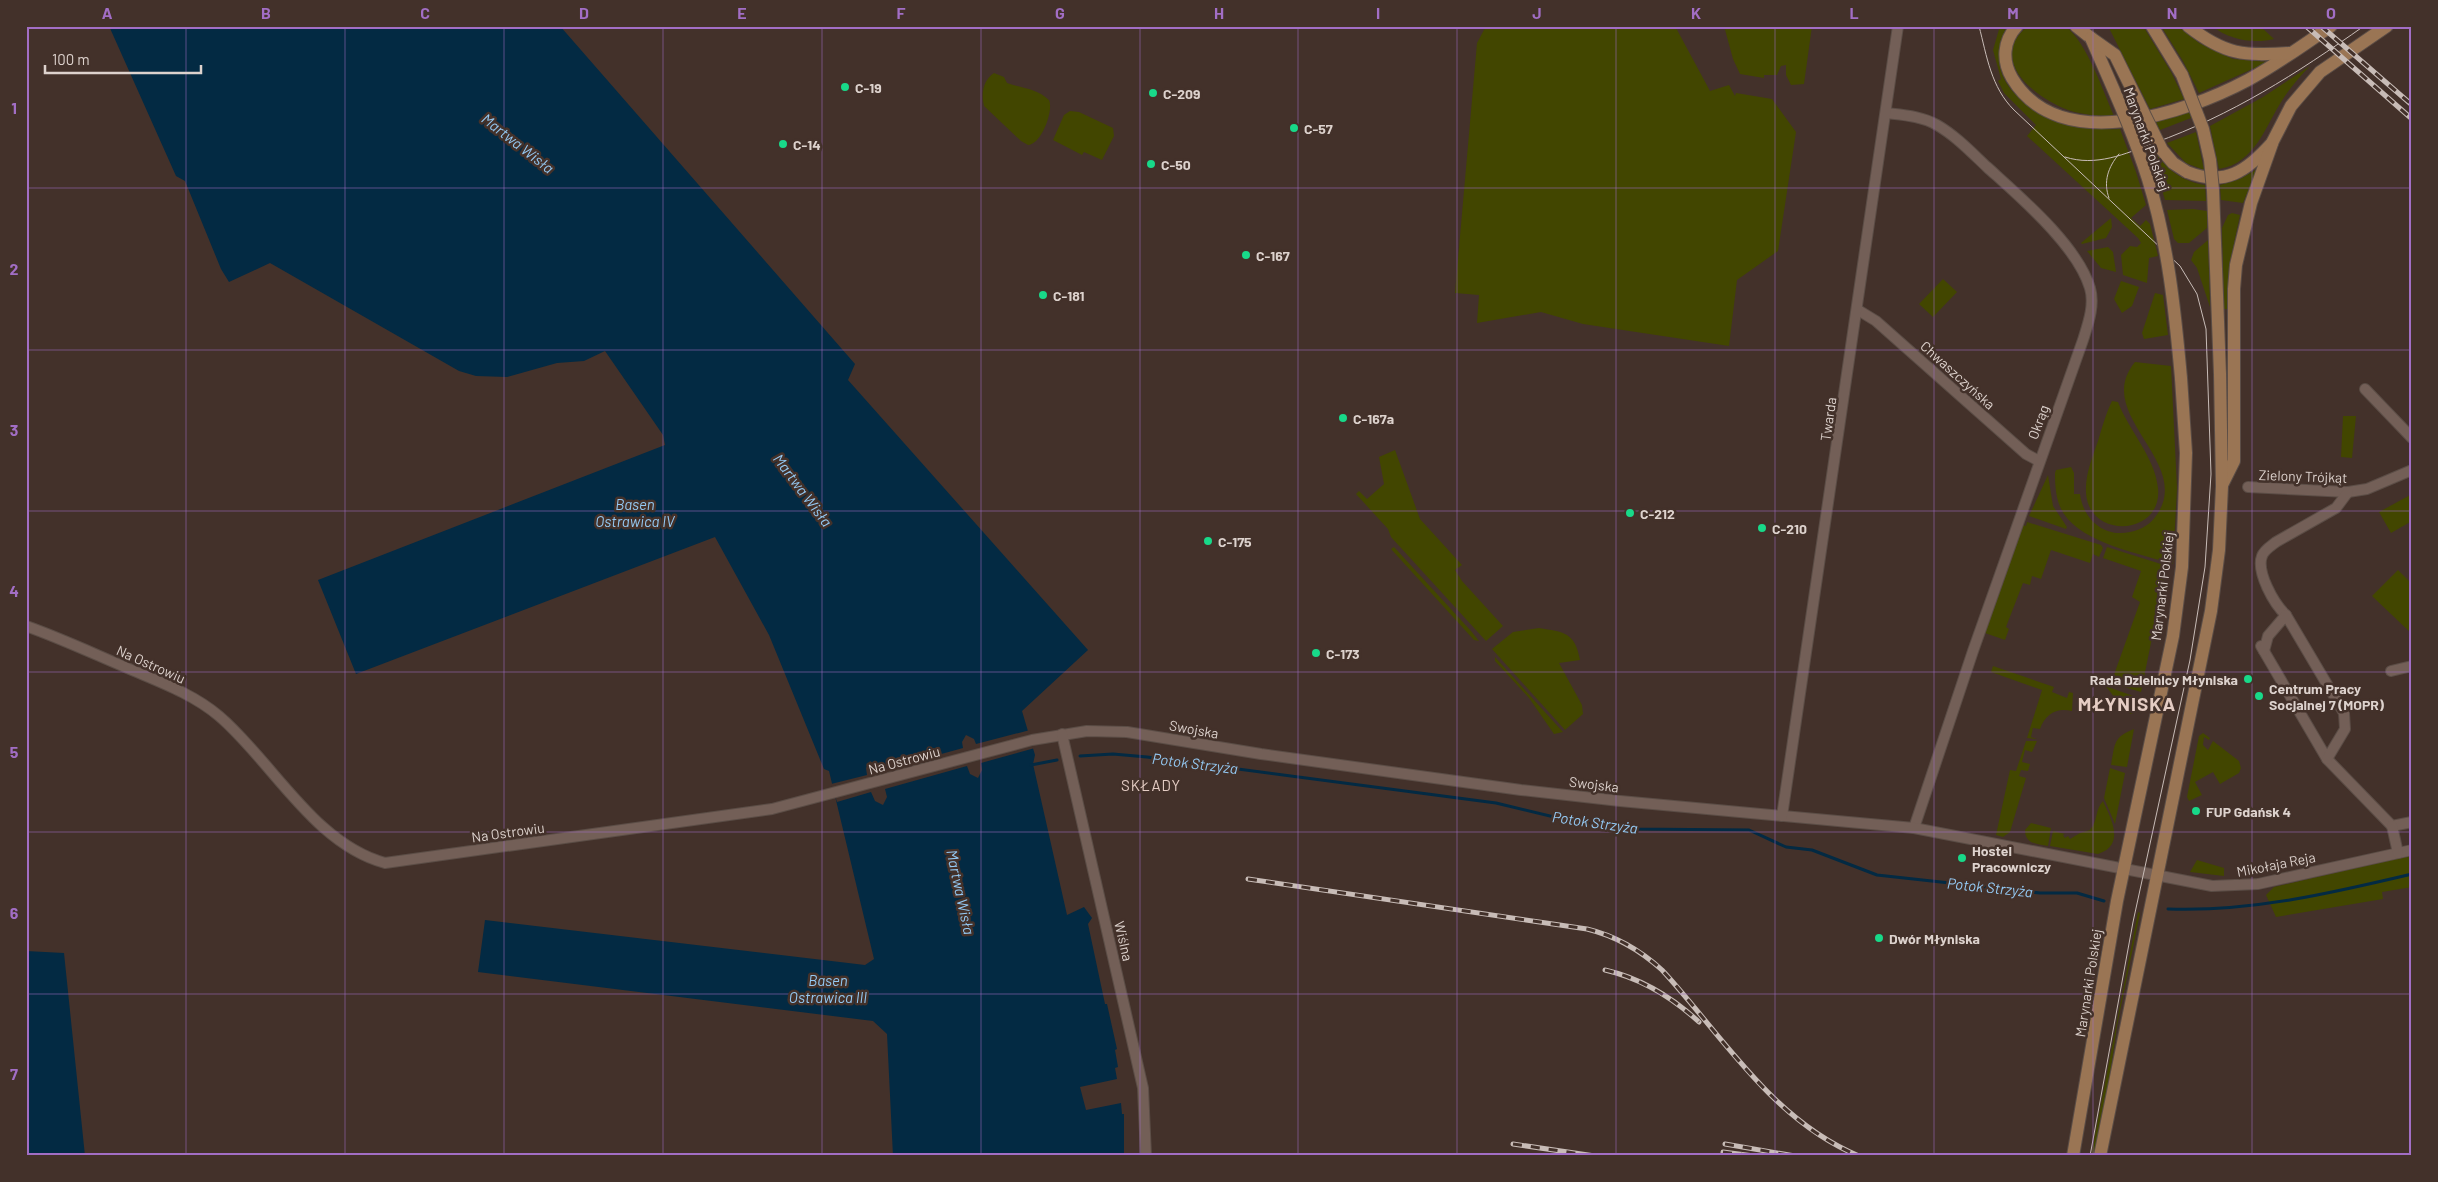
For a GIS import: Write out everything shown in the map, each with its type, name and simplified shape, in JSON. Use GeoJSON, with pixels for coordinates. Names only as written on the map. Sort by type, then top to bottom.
{"type":"FeatureCollection","features":[{"type":"Feature","properties":{"kind":"main road"},"geometry":{"type":"LineString","coordinates":[[2017,26],[2008,38],[2005,51],[2006,64],[2012,78],[2030,98],[2067,118],[2089,122],[2112,123],[2150,117],[2184,106],[2248,80],[2331,26]]}},
{"type":"Feature","properties":{"kind":"main road"},"geometry":{"type":"LineString","coordinates":[[2076,26],[2088,32],[2115,55],[2162,150],[2173,163],[2187,172],[2202,178],[2230,175],[2251,165],[2273,141]]}},
{"type":"Feature","properties":{"kind":"main road"},"geometry":{"type":"LineString","coordinates":[[2100,1156],[2211,611],[2219,550],[2222,486],[2220,374],[2213,190],[2210,160],[2203,129],[2193,100],[2173,60],[2152,26]]}},
{"type":"Feature","properties":{"kind":"main road"},"geometry":{"type":"LineString","coordinates":[[2188,26],[2205,39],[2229,51],[2251,56],[2292,53]]}},
{"type":"Feature","properties":{"kind":"main road"},"geometry":{"type":"LineString","coordinates":[[2222,486],[2234,461],[2234,289],[2250,202],[2273,141],[2291,106],[2313,78],[2331,63],[2387,26]]}},
{"type":"Feature","properties":{"kind":"main road","name":"Marynarki Polskiej"},"geometry":{"type":"LineString","coordinates":[[2073,1156],[2123,868],[2173,636],[2182,568],[2186,453],[2182,378],[2174,302],[2157,213],[2137,147],[2088,32]]}},
{"type":"Feature","properties":{"kind":"street","name":"Twarda"},"geometry":{"type":"LineString","coordinates":[[1782,816],[1858,310],[1898,26]]}},
{"type":"Feature","properties":{"kind":"street","name":"Okrąg"},"geometry":{"type":"LineString","coordinates":[[1886,113],[1927,120],[1953,136],[2026,203],[2073,254],[2086,276],[2092,298],[2087,326],[1914,828]]}},
{"type":"Feature","properties":{"kind":"street","name":"Chwaszczyńska"},"geometry":{"type":"LineString","coordinates":[[1858,310],[1876,321],[2026,454],[2039,462]]}},
{"type":"Feature","properties":{"kind":"street"},"geometry":{"type":"LineString","coordinates":[[2365,389],[2412,438]]}},
{"type":"Feature","properties":{"kind":"street","name":"Zielony Trójkąt"},"geometry":{"type":"LineString","coordinates":[[2248,487],[2348,492],[2367,489],[2412,470]]}},
{"type":"Feature","properties":{"kind":"street"},"geometry":{"type":"LineString","coordinates":[[2327,759],[2344,729],[2344,713],[2262,577],[2262,557],[2268,548],[2276,542],[2336,508],[2348,492]]}},
{"type":"Feature","properties":{"kind":"street"},"geometry":{"type":"LineString","coordinates":[[2286,615],[2268,636],[2262,648],[2327,759],[2392,826],[2398,853]]}},
{"type":"Feature","properties":{"kind":"street","name":"Na Ostrowiu"},"geometry":{"type":"LineString","coordinates":[[26,626],[194,698],[219,716],[247,744],[282,787],[331,832],[358,853],[385,863],[744,814],[803,802],[1032,740],[1062,734]]}},
{"type":"Feature","properties":{"kind":"street"},"geometry":{"type":"LineString","coordinates":[[2390,671],[2412,666]]}},
{"type":"Feature","properties":{"kind":"street","name":"Swojska"},"geometry":{"type":"LineString","coordinates":[[1062,734],[1088,731],[1126,732],[1261,754],[1512,788],[1620,801],[1914,828],[2123,868]]}},
{"type":"Feature","properties":{"kind":"street","name":"Wiślna"},"geometry":{"type":"LineString","coordinates":[[1062,734],[1143,1088],[1146,1156]]}},
{"type":"Feature","properties":{"kind":"street"},"geometry":{"type":"LineString","coordinates":[[2392,826],[2412,822]]}},
{"type":"Feature","properties":{"kind":"street","name":"Mikołaja Reja"},"geometry":{"type":"LineString","coordinates":[[2123,868],[2212,886],[2238,886],[2258,884],[2412,850]]}},
{"type":"Feature","properties":{"kind":"shaded area"},"geometry":{"type":"Polygon","coordinates":[[[1486,26],[1675,26],[1710,91],[1729,85],[1735,96],[1736,93],[1772,99],[1796,132],[1778,251],[1737,280],[1729,346],[1583,324],[1541,312],[1477,323],[1479,295],[1455,293],[1477,43],[1486,26]]]}},
{"type":"Feature","properties":{"kind":"shaded area"},"geometry":{"type":"Polygon","coordinates":[[[1724,26],[1812,26],[1804,84],[1791,85],[1786,75],[1786,65],[1781,66],[1777,75],[1764,75],[1764,78],[1740,74],[1733,59],[1724,26]]]}},
{"type":"Feature","properties":{"kind":"shaded area"},"geometry":{"type":"Polygon","coordinates":[[[2000,26],[2007,26],[1999,51],[2002,73],[2012,91],[2029,106],[2050,117],[2074,125],[2098,129],[2120,129],[2146,205],[2131,218],[2140,226],[2146,220],[2150,224],[2158,256],[2149,258],[2147,283],[2123,275],[2121,255],[2130,246],[2137,247],[2141,243],[2138,238],[2027,136],[2036,125],[2004,93],[1998,81],[2001,79],[1993,50],[2000,26]]]}},
{"type":"Feature","properties":{"kind":"shaded area"},"geometry":{"type":"Polygon","coordinates":[[[2028,26],[2065,26],[2073,33],[2094,68],[2114,116],[2091,115],[2068,110],[2055,104],[2030,87],[2020,76],[2013,64],[2012,51],[2016,39],[2028,26]]]}},
{"type":"Feature","properties":{"kind":"shaded area"},"geometry":{"type":"Polygon","coordinates":[[[2108,26],[2143,26],[2171,72],[2184,99],[2150,109],[2108,26]]]}},
{"type":"Feature","properties":{"kind":"shaded area"},"geometry":{"type":"Polygon","coordinates":[[[2161,26],[2178,26],[2199,43],[2233,59],[2268,62],[2199,93],[2183,61],[2161,26]]]}},
{"type":"Feature","properties":{"kind":"shaded area"},"geometry":{"type":"Polygon","coordinates":[[[2212,26],[2260,26],[2274,39],[2242,40],[2226,35],[2212,26]]]}},
{"type":"Feature","properties":{"kind":"shaded area"},"geometry":{"type":"Polygon","coordinates":[[[2310,66],[2286,95],[2251,151],[2232,165],[2219,169],[2210,126],[2263,97],[2310,66]]]}},
{"type":"Feature","properties":{"kind":"shaded area"},"geometry":{"type":"Polygon","coordinates":[[[994,73],[1004,77],[1007,83],[1039,93],[1049,100],[1050,112],[1048,119],[1042,134],[1033,144],[1028,145],[1021,141],[984,106],[985,83],[994,73]]]}},
{"type":"Feature","properties":{"kind":"shaded area"},"geometry":{"type":"Polygon","coordinates":[[[1070,111],[1079,112],[1113,128],[1114,136],[1102,160],[1084,152],[1082,155],[1053,140],[1064,115],[1070,111]]]}},
{"type":"Feature","properties":{"kind":"shaded area"},"geometry":{"type":"Polygon","coordinates":[[[2189,112],[2191,118],[2160,130],[2156,122],[2189,112]]]}},
{"type":"Feature","properties":{"kind":"shaded area"},"geometry":{"type":"Polygon","coordinates":[[[2196,132],[2204,170],[2186,163],[2167,143],[2196,132]]]}},
{"type":"Feature","properties":{"kind":"shaded area"},"geometry":{"type":"Polygon","coordinates":[[[2153,149],[2175,173],[2205,185],[2206,201],[2165,200],[2150,150],[2153,149]]]}},
{"type":"Feature","properties":{"kind":"shaded area"},"geometry":{"type":"Polygon","coordinates":[[[2257,169],[2243,203],[2221,200],[2220,185],[2240,179],[2257,169]]]}},
{"type":"Feature","properties":{"kind":"shaded area"},"geometry":{"type":"Polygon","coordinates":[[[2193,209],[2207,211],[2207,228],[2189,243],[2178,243],[2174,239],[2167,210],[2193,209]]]}},
{"type":"Feature","properties":{"kind":"shaded area"},"geometry":{"type":"Polygon","coordinates":[[[2232,213],[2240,215],[2229,267],[2227,309],[2224,309],[2222,228],[2228,215],[2232,213]]]}},
{"type":"Feature","properties":{"kind":"shaded area"},"geometry":{"type":"Polygon","coordinates":[[[2111,218],[2112,227],[2106,238],[2081,243],[2111,218]]]}},
{"type":"Feature","properties":{"kind":"shaded area"},"geometry":{"type":"Polygon","coordinates":[[[2208,240],[2210,307],[2197,268],[2191,260],[2194,252],[2208,240]]]}},
{"type":"Feature","properties":{"kind":"shaded area"},"geometry":{"type":"Polygon","coordinates":[[[2108,247],[2113,252],[2116,272],[2101,268],[2087,251],[2108,247]]]}},
{"type":"Feature","properties":{"kind":"shaded area"},"geometry":{"type":"Polygon","coordinates":[[[1943,279],[1957,292],[1933,317],[1919,304],[1943,279]]]}},
{"type":"Feature","properties":{"kind":"shaded area"},"geometry":{"type":"Polygon","coordinates":[[[2121,281],[2139,287],[2132,306],[2122,313],[2114,299],[2121,281]]]}},
{"type":"Feature","properties":{"kind":"shaded area"},"geometry":{"type":"Polygon","coordinates":[[[2155,293],[2163,295],[2168,335],[2144,339],[2142,333],[2155,293]]]}},
{"type":"Feature","properties":{"kind":"shaded area"},"geometry":{"type":"Polygon","coordinates":[[[2135,362],[2171,366],[2177,488],[2173,564],[2114,546],[2085,533],[2064,514],[2056,494],[2056,470],[2071,467],[2074,473],[2074,494],[2080,494],[2085,511],[2096,525],[2112,532],[2134,531],[2146,526],[2158,513],[2165,493],[2162,474],[2154,456],[2132,419],[2125,400],[2125,381],[2135,362]]]}},
{"type":"Feature","properties":{"kind":"shaded area"},"geometry":{"type":"Polygon","coordinates":[[[2112,401],[2118,402],[2147,455],[2156,477],[2158,488],[2156,504],[2149,516],[2138,523],[2125,526],[2111,525],[2099,519],[2090,508],[2086,493],[2089,467],[2112,401]]]}},
{"type":"Feature","properties":{"kind":"shaded area"},"geometry":{"type":"Polygon","coordinates":[[[2343,416],[2356,416],[2352,458],[2341,457],[2343,416]]]}},
{"type":"Feature","properties":{"kind":"shaded area"},"geometry":{"type":"Polygon","coordinates":[[[1395,450],[1420,519],[1462,565],[1455,570],[1462,581],[1503,626],[1486,641],[1391,537],[1388,529],[1356,494],[1359,491],[1367,499],[1384,484],[1379,457],[1395,450]]]}},
{"type":"Feature","properties":{"kind":"shaded area"},"geometry":{"type":"Polygon","coordinates":[[[2048,475],[2053,506],[2067,527],[2066,529],[2029,516],[2048,475]]]}},
{"type":"Feature","properties":{"kind":"shaded area"},"geometry":{"type":"Polygon","coordinates":[[[2412,494],[2412,521],[2391,533],[2379,512],[2412,494]]]}},
{"type":"Feature","properties":{"kind":"shaded area"},"geometry":{"type":"Polygon","coordinates":[[[2027,522],[2101,545],[2103,548],[2099,557],[2093,554],[2090,563],[2051,550],[2041,579],[2032,576],[2030,585],[2023,583],[2006,627],[2009,629],[2005,640],[1985,633],[2023,525],[2026,526],[2027,522]]]}},
{"type":"Feature","properties":{"kind":"shaded area"},"geometry":{"type":"Polygon","coordinates":[[[1394,547],[1479,641],[1474,640],[1391,549],[1394,547]]]}},
{"type":"Feature","properties":{"kind":"shaded area"},"geometry":{"type":"Polygon","coordinates":[[[2107,547],[2164,565],[2166,569],[2141,692],[2111,683],[2140,602],[2132,597],[2141,571],[2103,558],[2107,547]]]}},
{"type":"Feature","properties":{"kind":"shaded area"},"geometry":{"type":"Polygon","coordinates":[[[2398,570],[2412,584],[2412,634],[2372,596],[2398,570]]]}},
{"type":"Feature","properties":{"kind":"shaded area"},"geometry":{"type":"Polygon","coordinates":[[[1539,628],[1562,632],[1571,639],[1578,651],[1580,660],[1559,663],[1582,705],[1583,714],[1565,730],[1492,649],[1513,632],[1539,628]]]}},
{"type":"Feature","properties":{"kind":"shaded area"},"geometry":{"type":"Polygon","coordinates":[[[1495,657],[1563,732],[1554,734],[1529,698],[1495,661],[1495,657]]]}},
{"type":"Feature","properties":{"kind":"shaded area"},"geometry":{"type":"Polygon","coordinates":[[[1993,666],[2054,687],[2052,692],[2067,698],[2069,692],[2073,693],[2072,711],[2061,710],[2052,713],[2045,719],[2040,729],[2033,728],[2031,737],[2037,739],[2027,738],[2042,690],[1991,672],[1993,666]]]}},
{"type":"Feature","properties":{"kind":"shaded area"},"geometry":{"type":"Polygon","coordinates":[[[2105,686],[2139,698],[2136,712],[2131,714],[2123,709],[2105,686]]]}},
{"type":"Feature","properties":{"kind":"shaded area"},"geometry":{"type":"Polygon","coordinates":[[[2134,729],[2127,767],[2111,765],[2116,742],[2122,735],[2134,729]]]}},
{"type":"Feature","properties":{"kind":"shaded area"},"geometry":{"type":"Polygon","coordinates":[[[2203,733],[2210,738],[2209,740],[2204,737],[2203,745],[2208,750],[2213,741],[2239,761],[2241,768],[2239,773],[2220,784],[2213,772],[2195,782],[2202,795],[2189,801],[2187,797],[2199,736],[2203,733]]]}},
{"type":"Feature","properties":{"kind":"shaded area"},"geometry":{"type":"Polygon","coordinates":[[[2026,741],[2037,741],[2032,752],[2025,750],[2022,762],[2030,764],[2028,771],[2021,770],[2019,776],[2026,778],[2010,832],[2003,837],[1996,835],[2010,770],[2016,771],[2026,741]]]}},
{"type":"Feature","properties":{"kind":"shaded area"},"geometry":{"type":"Polygon","coordinates":[[[2110,768],[2125,773],[2115,824],[2104,798],[2110,768]]]}},
{"type":"Feature","properties":{"kind":"shaded area"},"geometry":{"type":"Polygon","coordinates":[[[2103,801],[2114,831],[2112,844],[2107,850],[2098,854],[2050,846],[2053,831],[2065,834],[2063,835],[2065,838],[2068,836],[2070,839],[2090,830],[2100,804],[2103,801]]]}},
{"type":"Feature","properties":{"kind":"shaded area"},"geometry":{"type":"Polygon","coordinates":[[[2031,823],[2051,828],[2048,846],[2029,841],[2025,830],[2031,823]]]}},
{"type":"Feature","properties":{"kind":"shaded area"},"geometry":{"type":"Polygon","coordinates":[[[2412,855],[2412,887],[2382,892],[2383,899],[2276,917],[2266,895],[2274,887],[2412,855]]]}},
{"type":"Feature","properties":{"kind":"shaded area"},"geometry":{"type":"Polygon","coordinates":[[[2197,860],[2224,868],[2224,876],[2190,872],[2197,860]]]}},
{"type":"Feature","properties":{"kind":"shaded area"},"geometry":{"type":"Polygon","coordinates":[[[2138,912],[2140,913],[2117,1026],[2106,1102],[2095,1156],[2091,1156],[2138,912]]]}},
{"type":"Feature","properties":{"kind":"water"},"geometry":{"type":"Polygon","coordinates":[[[109,26],[560,26],[855,364],[848,380],[1088,650],[1022,711],[1035,755],[1033,764],[1067,915],[1084,907],[1092,918],[1088,924],[1105,1004],[1107,1004],[1117,1049],[1115,1050],[1118,1067],[1115,1068],[1117,1079],[1080,1087],[1086,1110],[1121,1103],[1122,1114],[1124,1114],[1124,1156],[893,1156],[887,1034],[873,1021],[478,972],[485,920],[865,965],[874,959],[829,771],[824,769],[769,635],[715,537],[356,674],[318,580],[665,445],[663,435],[605,351],[584,361],[557,363],[507,377],[476,376],[459,371],[270,263],[229,282],[221,269],[185,181],[176,176],[109,26]]]}},
{"type":"Feature","properties":{"kind":"water"},"geometry":{"type":"Polygon","coordinates":[[[26,951],[64,953],[85,1156],[26,1156],[26,951]]]}},
{"type":"Feature","properties":{"kind":"pier"},"geometry":{"type":"Polygon","coordinates":[[[1030,730],[1035,748],[981,763],[982,770],[978,778],[970,774],[967,766],[885,789],[887,797],[883,805],[875,801],[871,792],[837,802],[831,784],[867,775],[866,768],[870,761],[877,765],[880,771],[963,748],[962,742],[966,735],[974,739],[976,744],[1030,730]]]}},
{"type":"Feature","properties":{"kind":"waterway","name":"Potok Strzyża"},"geometry":{"type":"LineString","coordinates":[[1080,756],[1113,754],[1147,757],[1496,803],[1575,822],[1631,829],[1749,830],[1786,847],[1812,850],[1877,875],[2040,893],[2077,893],[2104,901]]}},
{"type":"Feature","properties":{"kind":"waterway","name":"Potok Strzyża"},"geometry":{"type":"LineString","coordinates":[[1031,765],[1057,760]]}},
{"type":"Feature","properties":{"kind":"waterway","name":"Potok Strzyża"},"geometry":{"type":"LineString","coordinates":[[2168,909],[2230,907],[2291,900],[2412,874]]}},
{"type":"Feature","properties":{"kind":"tram line"},"geometry":{"type":"LineString","coordinates":[[1979,26],[1991,71],[2006,101],[2180,266],[2197,294],[2206,329],[2211,474],[2205,567],[2190,660],[2133,922],[2090,1156]]}},
{"type":"Feature","properties":{"kind":"tram line"},"geometry":{"type":"LineString","coordinates":[[2065,157],[2088,161],[2110,158],[2183,132],[2263,92],[2364,26]]}},
{"type":"Feature","properties":{"kind":"tram line"},"geometry":{"type":"LineString","coordinates":[[2109,198],[2106,186],[2108,175],[2112,164],[2119,154]]}},
{"type":"Feature","properties":{"kind":"railway"},"geometry":{"type":"LineString","coordinates":[[2306,26],[2412,119]]}},
{"type":"Feature","properties":{"kind":"railway"},"geometry":{"type":"LineString","coordinates":[[2321,26],[2412,105]]}},
{"type":"Feature","properties":{"kind":"railway"},"geometry":{"type":"LineString","coordinates":[[1248,879],[1587,929],[1618,940],[1645,956],[1662,970],[1728,1048],[1775,1099],[1800,1121],[1828,1140],[1859,1156]]}},
{"type":"Feature","properties":{"kind":"railway"},"geometry":{"type":"LineString","coordinates":[[1605,970],[1631,978],[1655,990],[1699,1022]]}},
{"type":"Feature","properties":{"kind":"railway"},"geometry":{"type":"LineString","coordinates":[[1513,1144],[1595,1156]]}},
{"type":"Feature","properties":{"kind":"railway"},"geometry":{"type":"LineString","coordinates":[[1725,1144],[1795,1156]]}},
{"type":"Feature","properties":{"kind":"railway"},"geometry":{"type":"LineString","coordinates":[[1723,1152],[1754,1156]]}},
{"type":"Feature","properties":{"kind":"place","name":"C-19"},"geometry":{"type":"Point","coordinates":[845,87]}},
{"type":"Feature","properties":{"kind":"place","name":"C-209"},"geometry":{"type":"Point","coordinates":[1153,93]}},
{"type":"Feature","properties":{"kind":"place","name":"C-57"},"geometry":{"type":"Point","coordinates":[1294,128]}},
{"type":"Feature","properties":{"kind":"place","name":"C-14"},"geometry":{"type":"Point","coordinates":[783,144]}},
{"type":"Feature","properties":{"kind":"place","name":"C-50"},"geometry":{"type":"Point","coordinates":[1151,164]}},
{"type":"Feature","properties":{"kind":"place","name":"C-167"},"geometry":{"type":"Point","coordinates":[1246,255]}},
{"type":"Feature","properties":{"kind":"place","name":"C-181"},"geometry":{"type":"Point","coordinates":[1043,295]}},
{"type":"Feature","properties":{"kind":"place","name":"C-167a"},"geometry":{"type":"Point","coordinates":[1343,418]}},
{"type":"Feature","properties":{"kind":"place","name":"C-212"},"geometry":{"type":"Point","coordinates":[1630,513]}},
{"type":"Feature","properties":{"kind":"place","name":"C-210"},"geometry":{"type":"Point","coordinates":[1762,528]}},
{"type":"Feature","properties":{"kind":"place","name":"C-175"},"geometry":{"type":"Point","coordinates":[1208,541]}},
{"type":"Feature","properties":{"kind":"place","name":"C-173"},"geometry":{"type":"Point","coordinates":[1316,653]}},
{"type":"Feature","properties":{"kind":"place","name":"Rada Dzielnicy Młyniska"},"geometry":{"type":"Point","coordinates":[2248,679]}},
{"type":"Feature","properties":{"kind":"place","name":"Centrum Pracy Socjalnej 7 (MOPR)"},"geometry":{"type":"Point","coordinates":[2259,696]}},
{"type":"Feature","properties":{"kind":"place","name":"FUP Gdańsk 4"},"geometry":{"type":"Point","coordinates":[2196,811]}},
{"type":"Feature","properties":{"kind":"place","name":"Hostel Pracowniczy"},"geometry":{"type":"Point","coordinates":[1962,858]}},
{"type":"Feature","properties":{"kind":"place","name":"Dwór Młyniska"},"geometry":{"type":"Point","coordinates":[1879,938]}},
{"type":"Feature","properties":{"kind":"district","name":"MŁYNISKA"},"geometry":{"type":"Point","coordinates":[2127,703]}},
{"type":"Feature","properties":{"kind":"district","name":"SKŁADY"},"geometry":{"type":"Point","coordinates":[1151,785]}},
{"type":"Feature","properties":{"kind":"water label","name":"Martwa Wisła"},"geometry":{"type":"Point","coordinates":[518,143]}},
{"type":"Feature","properties":{"kind":"water label","name":"Martwa Wisła"},"geometry":{"type":"Point","coordinates":[803,490]}},
{"type":"Feature","properties":{"kind":"water label","name":"Basen Ostrawica IV"},"geometry":{"type":"Point","coordinates":[635,512]}},
{"type":"Feature","properties":{"kind":"water label","name":"Martwa Wisła"},"geometry":{"type":"Point","coordinates":[961,892]}},
{"type":"Feature","properties":{"kind":"water label","name":"Basen Ostrawica III"},"geometry":{"type":"Point","coordinates":[828,988]}}]}
